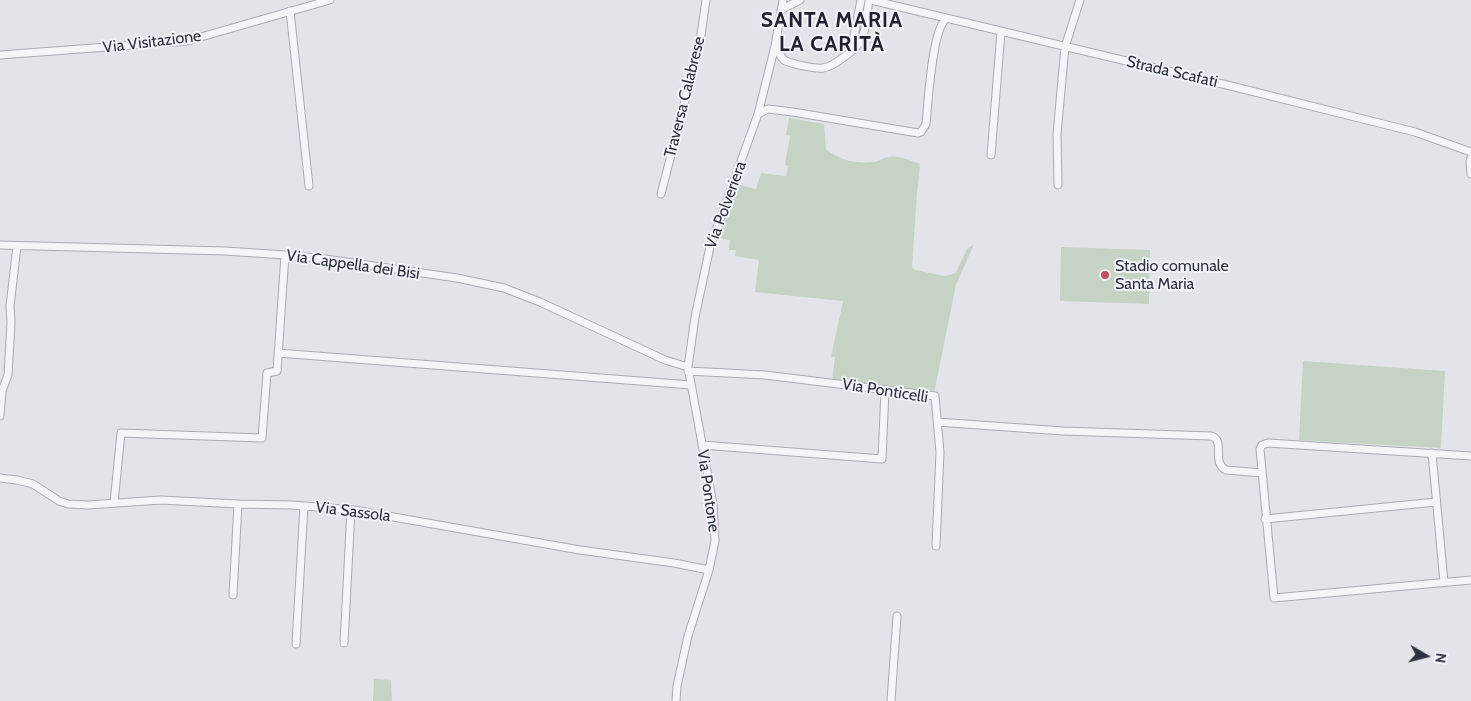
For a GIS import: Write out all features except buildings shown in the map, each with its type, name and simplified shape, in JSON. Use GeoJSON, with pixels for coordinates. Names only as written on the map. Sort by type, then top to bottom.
{"type":"FeatureCollection","features":[{"type":"Feature","properties":{"kind":"street","name":"Via Visitazione"},"geometry":{"type":"LineString","coordinates":[[0,55],[187,41],[330,0]]}},
{"type":"Feature","properties":{"kind":"street","name":"Traversa Calabrese"},"geometry":{"type":"LineString","coordinates":[[661,194],[700,42],[706,0]]}},
{"type":"Feature","properties":{"kind":"street","name":"Via Polveriera"},"geometry":{"type":"LineString","coordinates":[[688,369],[695,317],[714,232],[762,101],[784,0]]}},
{"type":"Feature","properties":{"kind":"street"},"geometry":{"type":"LineString","coordinates":[[782,9],[800,0]]}},
{"type":"Feature","properties":{"kind":"street"},"geometry":{"type":"LineString","coordinates":[[851,52],[860,0]]}},
{"type":"Feature","properties":{"kind":"street"},"geometry":{"type":"LineString","coordinates":[[775,46],[785,60],[822,68],[831,65],[857,48],[862,39],[870,0]]}},
{"type":"Feature","properties":{"kind":"street","name":"Strada Scafati"},"geometry":{"type":"LineString","coordinates":[[870,0],[1231,86],[1414,132],[1471,152]]}},
{"type":"Feature","properties":{"kind":"street"},"geometry":{"type":"LineString","coordinates":[[1058,185],[1056,134],[1066,47],[1080,0]]}},
{"type":"Feature","properties":{"kind":"street"},"geometry":{"type":"LineString","coordinates":[[290,11],[309,186]]}},
{"type":"Feature","properties":{"kind":"street"},"geometry":{"type":"LineString","coordinates":[[758,114],[768,109],[921,132],[926,124],[933,55],[940,25],[946,18]]}},
{"type":"Feature","properties":{"kind":"street"},"geometry":{"type":"LineString","coordinates":[[991,155],[1001,32]]}},
{"type":"Feature","properties":{"kind":"street"},"geometry":{"type":"LineString","coordinates":[[762,101],[768,109]]}},
{"type":"Feature","properties":{"kind":"street"},"geometry":{"type":"LineString","coordinates":[[1471,158],[1471,174]]}},
{"type":"Feature","properties":{"kind":"street","name":"Via Cappella dei Bisi"},"geometry":{"type":"LineString","coordinates":[[0,245],[225,251],[285,255],[457,278],[504,288],[540,302],[688,369]]}},
{"type":"Feature","properties":{"kind":"street"},"geometry":{"type":"LineString","coordinates":[[0,416],[2,391],[8,375],[10,306],[16,246]]}},
{"type":"Feature","properties":{"kind":"street"},"geometry":{"type":"LineString","coordinates":[[114,503],[121,433],[262,438],[267,373],[277,371],[285,255]]}},
{"type":"Feature","properties":{"kind":"street"},"geometry":{"type":"LineString","coordinates":[[278,353],[691,385]]}},
{"type":"Feature","properties":{"kind":"street","name":"Via Pontone"},"geometry":{"type":"LineString","coordinates":[[676,701],[677,686],[688,636],[709,570],[715,541],[713,510],[688,369]]}},
{"type":"Feature","properties":{"kind":"street","name":"Via Ponticelli"},"geometry":{"type":"LineString","coordinates":[[688,369],[764,375],[935,396],[940,452],[936,546]]}},
{"type":"Feature","properties":{"kind":"street"},"geometry":{"type":"LineString","coordinates":[[702,445],[882,459],[885,390]]}},
{"type":"Feature","properties":{"kind":"street"},"geometry":{"type":"LineString","coordinates":[[937,422],[1063,431],[1211,436],[1217,440],[1218,463],[1221,468],[1226,470],[1262,472]]}},
{"type":"Feature","properties":{"kind":"street"},"geometry":{"type":"LineString","coordinates":[[1471,456],[1266,442],[1260,449],[1265,519],[1274,598],[1471,580]]}},
{"type":"Feature","properties":{"kind":"street"},"geometry":{"type":"LineString","coordinates":[[1432,453],[1444,582]]}},
{"type":"Feature","properties":{"kind":"street","name":"Via Sassola"},"geometry":{"type":"LineString","coordinates":[[0,478],[33,484],[59,501],[68,504],[88,505],[161,500],[304,506],[351,510],[580,550],[674,563],[709,570]]}},
{"type":"Feature","properties":{"kind":"street"},"geometry":{"type":"LineString","coordinates":[[1265,519],[1436,502]]}},
{"type":"Feature","properties":{"kind":"street"},"geometry":{"type":"LineString","coordinates":[[233,595],[238,504]]}},
{"type":"Feature","properties":{"kind":"street"},"geometry":{"type":"LineString","coordinates":[[296,644],[304,506]]}},
{"type":"Feature","properties":{"kind":"street"},"geometry":{"type":"LineString","coordinates":[[344,643],[351,510]]}},
{"type":"Feature","properties":{"kind":"street"},"geometry":{"type":"LineString","coordinates":[[891,701],[897,616]]}},
{"type":"Feature","properties":{"kind":"green space"},"geometry":{"type":"Polygon","coordinates":[[[789,118],[824,124],[826,149],[836,156],[855,162],[868,162],[887,157],[897,157],[920,164],[912,268],[944,276],[951,275],[956,272],[967,249],[974,244],[956,285],[934,393],[832,382],[835,357],[831,357],[843,301],[755,292],[759,260],[735,256],[736,250],[729,250],[730,240],[718,238],[737,184],[756,189],[761,173],[786,176],[788,166],[785,165],[790,136],[786,135],[789,118]]]}},
{"type":"Feature","properties":{"kind":"green space","name":"Stadio comunale Santa Maria"},"geometry":{"type":"Polygon","coordinates":[[[1061,247],[1150,250],[1149,304],[1060,301],[1061,247]]]}},
{"type":"Feature","properties":{"kind":"green space"},"geometry":{"type":"Polygon","coordinates":[[[1303,361],[1445,371],[1441,448],[1299,440],[1303,361]]]}},
{"type":"Feature","properties":{"kind":"green space"},"geometry":{"type":"Polygon","coordinates":[[[374,679],[391,680],[392,701],[373,701],[374,679]]]}},
{"type":"Feature","properties":{"kind":"place","name":"Stadio comunale Santa Maria"},"geometry":{"type":"Point","coordinates":[1105,275]}},
{"type":"Feature","properties":{"kind":"district","name":"SANTA MARIA LA CARITÀ"},"geometry":{"type":"Point","coordinates":[832,33]}}]}
